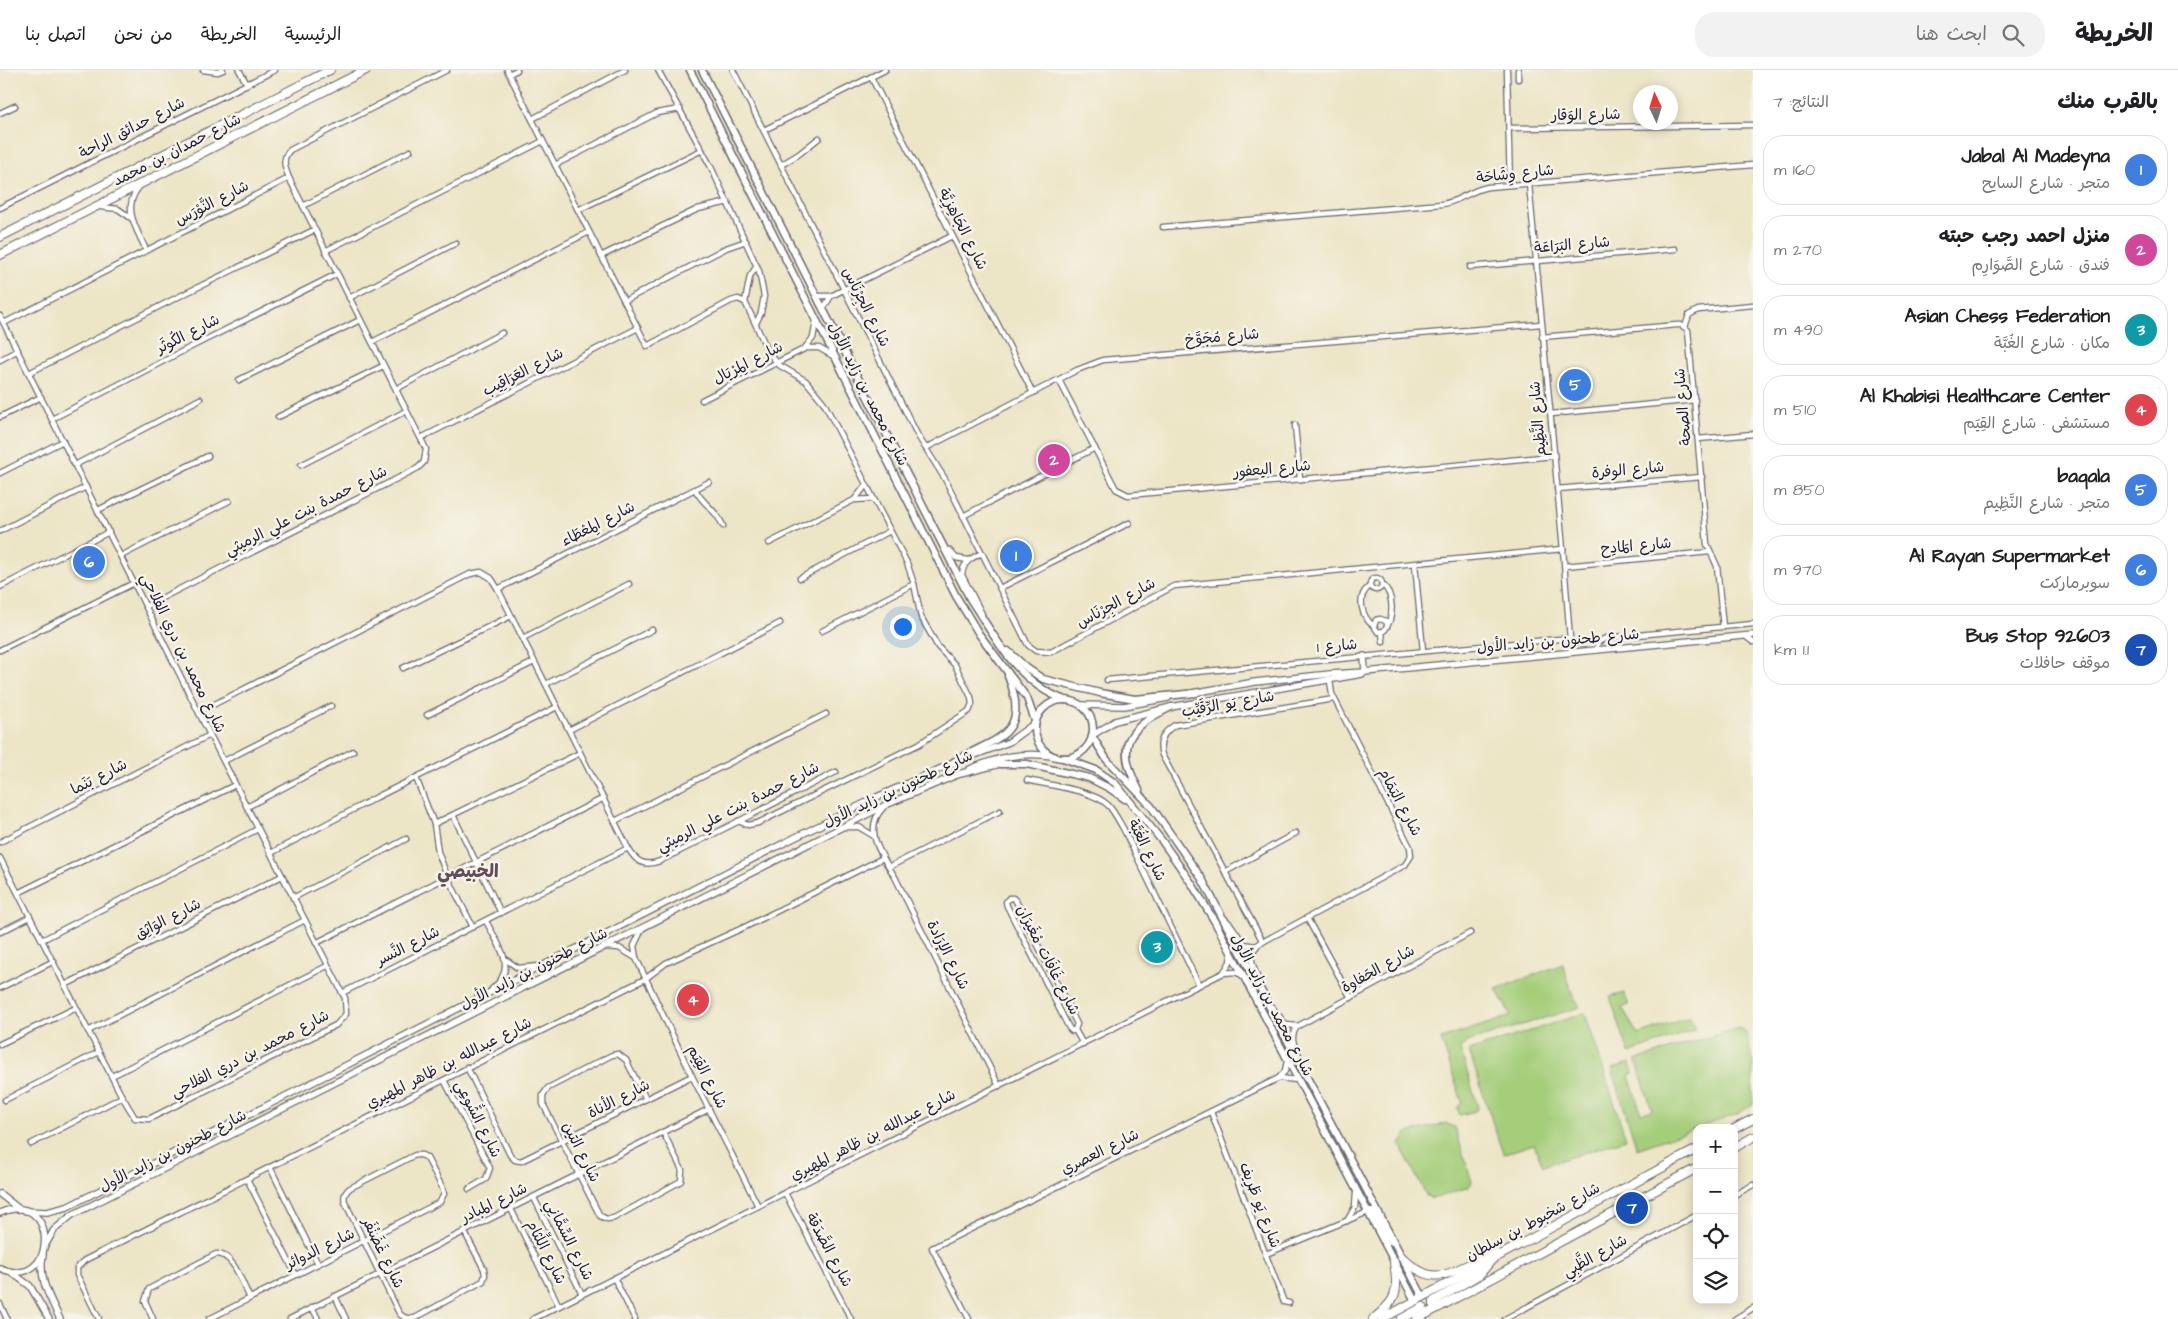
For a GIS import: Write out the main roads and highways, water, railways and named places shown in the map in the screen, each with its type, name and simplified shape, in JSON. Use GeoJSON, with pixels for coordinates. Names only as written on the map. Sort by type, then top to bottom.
{"type":"FeatureCollection","features":[{"type":"Feature","properties":{"kind":"main road","name":"شارع حمدان بن محمد"},"geometry":{"type":"LineString","coordinates":[[0,237],[330,70]]}},
{"type":"Feature","properties":{"kind":"main road","name":"شارع حمدان بن محمد"},"geometry":{"type":"LineString","coordinates":[[0,255],[366,70]]}},
{"type":"Feature","properties":{"kind":"main road","name":"شارع محمد بن زايد الأول"},"geometry":{"type":"LineString","coordinates":[[690,70],[956,596],[979,634],[1027,698],[1035,722]]}},
{"type":"Feature","properties":{"kind":"main road","name":"شارع محمد بن زايد الأول"},"geometry":{"type":"LineString","coordinates":[[702,70],[955,573],[998,642],[1028,679],[1045,691],[1065,700]]}},
{"type":"Feature","properties":{"kind":"main road"},"geometry":{"type":"LineString","coordinates":[[998,642],[1028,669],[1052,682],[1135,699],[1196,693]]}},
{"type":"Feature","properties":{"kind":"main road"},"geometry":{"type":"LineString","coordinates":[[949,765],[964,756],[990,745],[1009,729],[1014,716],[1016,702],[1005,670]]}},
{"type":"Feature","properties":{"kind":"main road"},"geometry":{"type":"LineString","coordinates":[[1057,700],[1065,700],[1081,705],[1091,718],[1092,736],[1084,750],[1074,756],[1063,758],[1052,756],[1041,748],[1037,742],[1034,729],[1035,722],[1043,708],[1057,700]]}},
{"type":"Feature","properties":{"kind":"main road"},"geometry":{"type":"LineString","coordinates":[[1142,796],[1128,768],[1128,746],[1139,725],[1171,707]]}},
{"type":"Feature","properties":{"kind":"main road","name":"شارع محمد بن زايد الأول"},"geometry":{"type":"LineString","coordinates":[[1092,736],[1107,760],[1142,796],[1197,872],[1223,917],[1422,1295]]}},
{"type":"Feature","properties":{"kind":"main road","name":"شارع محمد بن زايد الأول"},"geometry":{"type":"LineString","coordinates":[[1063,758],[1087,766],[1107,776],[1135,806],[1192,884],[1414,1298]]}},
{"type":"Feature","properties":{"kind":"main road"},"geometry":{"type":"LineString","coordinates":[[955,775],[1000,764],[1027,764],[1089,778],[1109,788],[1135,806]]}},
{"type":"Feature","properties":{"kind":"main road"},"geometry":{"type":"LineString","coordinates":[[1738,1127],[1753,1119]]}},
{"type":"Feature","properties":{"kind":"main road"},"geometry":{"type":"LineString","coordinates":[[1738,1146],[1753,1137]]}},
{"type":"Feature","properties":{"kind":"main road","name":"شارع شخبوط بن سلطان"},"geometry":{"type":"LineString","coordinates":[[1382,1319],[1414,1298],[1491,1260],[1693,1151]]}},
{"type":"Feature","properties":{"kind":"main road","name":"شارع شخبوط بن سلطان"},"geometry":{"type":"LineString","coordinates":[[1417,1319],[1695,1169]]}},
{"type":"Feature","properties":{"kind":"main road"},"geometry":{"type":"LineString","coordinates":[[1368,1212],[1374,1212],[1387,1238],[1395,1244]]}},
{"type":"Feature","properties":{"kind":"main road"},"geometry":{"type":"LineString","coordinates":[[1402,1257],[1415,1270],[1433,1276],[1446,1274],[1486,1256],[1506,1252]]}},
{"type":"Feature","properties":{"kind":"main road"},"geometry":{"type":"LineString","coordinates":[[1401,1319],[1423,1307],[1436,1308],[1434,1307],[1434,1301],[1480,1274],[1489,1266],[1491,1260]]}},
{"type":"Feature","properties":{"kind":"main road"},"geometry":{"type":"LineString","coordinates":[[1372,1319],[1386,1309],[1395,1297],[1397,1282],[1394,1262]]}},
{"type":"Feature","properties":{"kind":"main road"},"geometry":{"type":"LineString","coordinates":[[1422,1295],[1423,1307]]}},
{"type":"Feature","properties":{"kind":"main road"},"geometry":{"type":"LineString","coordinates":[[1414,1298],[1423,1307]]}},
{"type":"Feature","properties":{"kind":"place","name":"baqala"},"geometry":{"type":"Point","coordinates":[1575,385]}},
{"type":"Feature","properties":{"kind":"place","name":"منزل احمد رجب حبته"},"geometry":{"type":"Point","coordinates":[1054,460]}},
{"type":"Feature","properties":{"kind":"place","name":"Jabal Al Madeyna"},"geometry":{"type":"Point","coordinates":[1016,556]}},
{"type":"Feature","properties":{"kind":"place","name":"Al Rayan Supermarket"},"geometry":{"type":"Point","coordinates":[89,562]}},
{"type":"Feature","properties":{"kind":"place","name":"Asian Chess Federation"},"geometry":{"type":"Point","coordinates":[1157,947]}},
{"type":"Feature","properties":{"kind":"place","name":"Al Khabisi Healthcare Center"},"geometry":{"type":"Point","coordinates":[693,1000]}},
{"type":"Feature","properties":{"kind":"place","name":"Bus Stop 92603"},"geometry":{"type":"Point","coordinates":[1632,1208]}},
{"type":"Feature","properties":{"kind":"district","name":"الخبيصي"},"geometry":{"type":"Point","coordinates":[468,871]}}]}
